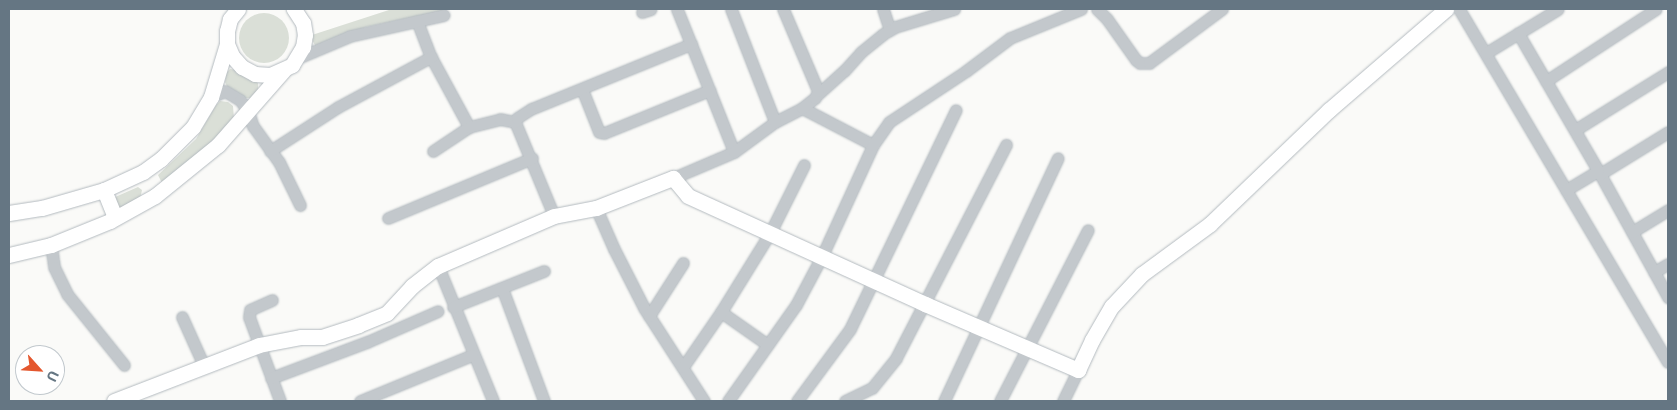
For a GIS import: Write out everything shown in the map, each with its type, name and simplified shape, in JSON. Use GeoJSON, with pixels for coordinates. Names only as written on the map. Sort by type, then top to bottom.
{"type":"FeatureCollection","features":[{"type":"Feature","properties":{"kind":"street"},"geometry":{"type":"LineString","coordinates":[[294,9],[303,23],[305,35],[303,47],[298,58]]}},
{"type":"Feature","properties":{"kind":"street"},"geometry":{"type":"LineString","coordinates":[[677,9],[734,152]]}},
{"type":"Feature","properties":{"kind":"street"},"geometry":{"type":"LineString","coordinates":[[731,9],[775,122]]}},
{"type":"Feature","properties":{"kind":"street"},"geometry":{"type":"LineString","coordinates":[[783,9],[818,91],[817,96]]}},
{"type":"Feature","properties":{"kind":"street"},"geometry":{"type":"LineString","coordinates":[[883,9],[890,30]]}},
{"type":"Feature","properties":{"kind":"street"},"geometry":{"type":"LineString","coordinates":[[114,401],[142,396],[204,366],[259,345],[301,337],[322,337],[387,313],[412,286],[438,266],[554,216],[681,188],[775,122],[802,108],[844,71],[872,41],[890,30],[954,9]]}},
{"type":"Feature","properties":{"kind":"street"},"geometry":{"type":"LineString","coordinates":[[728,401],[796,305],[822,256],[873,145],[889,122],[966,71],[1010,38],[1082,9]]}},
{"type":"Feature","properties":{"kind":"street"},"geometry":{"type":"LineString","coordinates":[[1097,9],[1107,18],[1140,63],[1149,63],[1222,9]]}},
{"type":"Feature","properties":{"kind":"street"},"geometry":{"type":"LineString","coordinates":[[1063,401],[1092,340],[1112,306],[1142,274],[1210,224],[1329,110],[1446,9]]}},
{"type":"Feature","properties":{"kind":"street"},"geometry":{"type":"LineString","coordinates":[[1459,9],[1668,362]]}},
{"type":"Feature","properties":{"kind":"street"},"geometry":{"type":"LineString","coordinates":[[1486,53],[1558,9]]}},
{"type":"Feature","properties":{"kind":"street"},"geometry":{"type":"LineString","coordinates":[[1546,81],[1656,9]]}},
{"type":"Feature","properties":{"kind":"street"},"geometry":{"type":"LineString","coordinates":[[9,213],[42,208],[104,190],[143,172],[161,159],[193,127],[211,97],[227,44],[227,31],[231,12]]}},
{"type":"Feature","properties":{"kind":"street"},"geometry":{"type":"LineString","coordinates":[[9,255],[51,245],[115,217],[155,196],[218,145],[284,70],[298,58],[350,36],[444,15]]}},
{"type":"Feature","properties":{"kind":"street"},"geometry":{"type":"LineString","coordinates":[[417,21],[431,57],[469,128]]}},
{"type":"Feature","properties":{"kind":"street"},"geometry":{"type":"LineString","coordinates":[[1518,33],[1599,172],[1668,297]]}},
{"type":"Feature","properties":{"kind":"street"},"geometry":{"type":"LineString","coordinates":[[227,44],[232,56],[242,67],[255,74],[270,75],[284,70]]}},
{"type":"Feature","properties":{"kind":"street"},"geometry":{"type":"LineString","coordinates":[[433,151],[469,128],[494,120],[515,122],[531,109],[691,44]]}},
{"type":"Feature","properties":{"kind":"street"},"geometry":{"type":"LineString","coordinates":[[270,151],[350,99],[431,57]]}},
{"type":"Feature","properties":{"kind":"street"},"geometry":{"type":"LineString","coordinates":[[1575,130],[1668,72]]}},
{"type":"Feature","properties":{"kind":"street"},"geometry":{"type":"LineString","coordinates":[[582,89],[597,128],[599,132],[604,133],[710,90]]}},
{"type":"Feature","properties":{"kind":"street"},"geometry":{"type":"LineString","coordinates":[[211,97],[225,92],[240,100],[248,111],[253,126],[279,162],[300,204]]}},
{"type":"Feature","properties":{"kind":"street"},"geometry":{"type":"LineString","coordinates":[[802,108],[873,145]]}},
{"type":"Feature","properties":{"kind":"street"},"geometry":{"type":"LineString","coordinates":[[797,401],[850,329],[956,110]]}},
{"type":"Feature","properties":{"kind":"street"},"geometry":{"type":"LineString","coordinates":[[515,122],[532,158],[554,216]]}},
{"type":"Feature","properties":{"kind":"street"},"geometry":{"type":"LineString","coordinates":[[1566,190],[1668,132]]}},
{"type":"Feature","properties":{"kind":"street"},"geometry":{"type":"LineString","coordinates":[[845,401],[872,388],[896,358],[1006,145]]}},
{"type":"Feature","properties":{"kind":"street"},"geometry":{"type":"LineString","coordinates":[[388,218],[532,158]]}},
{"type":"Feature","properties":{"kind":"street"},"geometry":{"type":"LineString","coordinates":[[944,401],[980,328],[1058,158]]}},
{"type":"Feature","properties":{"kind":"street"},"geometry":{"type":"LineString","coordinates":[[683,367],[721,312],[770,233],[804,165]]}},
{"type":"Feature","properties":{"kind":"street"},"geometry":{"type":"LineString","coordinates":[[143,172],[155,196]]}},
{"type":"Feature","properties":{"kind":"street"},"geometry":{"type":"LineString","coordinates":[[681,188],[770,233],[925,304],[1078,370]]}},
{"type":"Feature","properties":{"kind":"street"},"geometry":{"type":"LineString","coordinates":[[104,190],[115,217]]}},
{"type":"Feature","properties":{"kind":"street"},"geometry":{"type":"LineString","coordinates":[[596,208],[614,249],[649,316],[704,401]]}},
{"type":"Feature","properties":{"kind":"street"},"geometry":{"type":"LineString","coordinates":[[1632,232],[1668,210]]}},
{"type":"Feature","properties":{"kind":"street"},"geometry":{"type":"LineString","coordinates":[[1000,401],[1088,230]]}},
{"type":"Feature","properties":{"kind":"street"},"geometry":{"type":"LineString","coordinates":[[51,245],[54,267],[67,294],[124,365]]}},
{"type":"Feature","properties":{"kind":"street"},"geometry":{"type":"LineString","coordinates":[[649,316],[683,263]]}},
{"type":"Feature","properties":{"kind":"street"},"geometry":{"type":"LineString","coordinates":[[1654,272],[1668,264]]}},
{"type":"Feature","properties":{"kind":"street"},"geometry":{"type":"LineString","coordinates":[[438,266],[489,400]]}},
{"type":"Feature","properties":{"kind":"street"},"geometry":{"type":"LineString","coordinates":[[453,307],[544,271]]}},
{"type":"Feature","properties":{"kind":"street"},"geometry":{"type":"LineString","coordinates":[[502,288],[544,401]]}},
{"type":"Feature","properties":{"kind":"street"},"geometry":{"type":"LineString","coordinates":[[272,300],[249,312],[249,321],[280,401]]}},
{"type":"Feature","properties":{"kind":"street"},"geometry":{"type":"LineString","coordinates":[[271,378],[375,339],[438,311]]}},
{"type":"Feature","properties":{"kind":"street"},"geometry":{"type":"LineString","coordinates":[[721,312],[768,345]]}},
{"type":"Feature","properties":{"kind":"street"},"geometry":{"type":"LineString","coordinates":[[182,317],[204,366]]}},
{"type":"Feature","properties":{"kind":"street"},"geometry":{"type":"LineString","coordinates":[[360,401],[472,355]]}},
{"type":"Feature","properties":{"kind":"shaded area"},"geometry":{"type":"Polygon","coordinates":[[[392,9],[452,9],[366,27],[316,47],[311,38],[312,35],[392,9]]]}},
{"type":"Feature","properties":{"kind":"shaded area"},"geometry":{"type":"Polygon","coordinates":[[[259,13],[269,13],[282,20],[289,33],[289,43],[282,56],[269,63],[259,63],[250,59],[243,52],[239,43],[239,33],[243,24],[250,17],[259,13]]]}},
{"type":"Feature","properties":{"kind":"shaded area"},"geometry":{"type":"Polygon","coordinates":[[[230,69],[237,70],[246,78],[253,79],[258,83],[258,91],[250,98],[243,98],[228,89],[225,82],[226,73],[230,69]]]}},
{"type":"Feature","properties":{"kind":"shaded area"},"geometry":{"type":"Polygon","coordinates":[[[220,101],[228,102],[233,106],[234,119],[206,147],[162,183],[158,175],[196,139],[220,101]]]}},
{"type":"Feature","properties":{"kind":"shaded area"},"geometry":{"type":"Polygon","coordinates":[[[138,187],[142,190],[140,199],[118,212],[113,198],[138,187]]]}}]}
